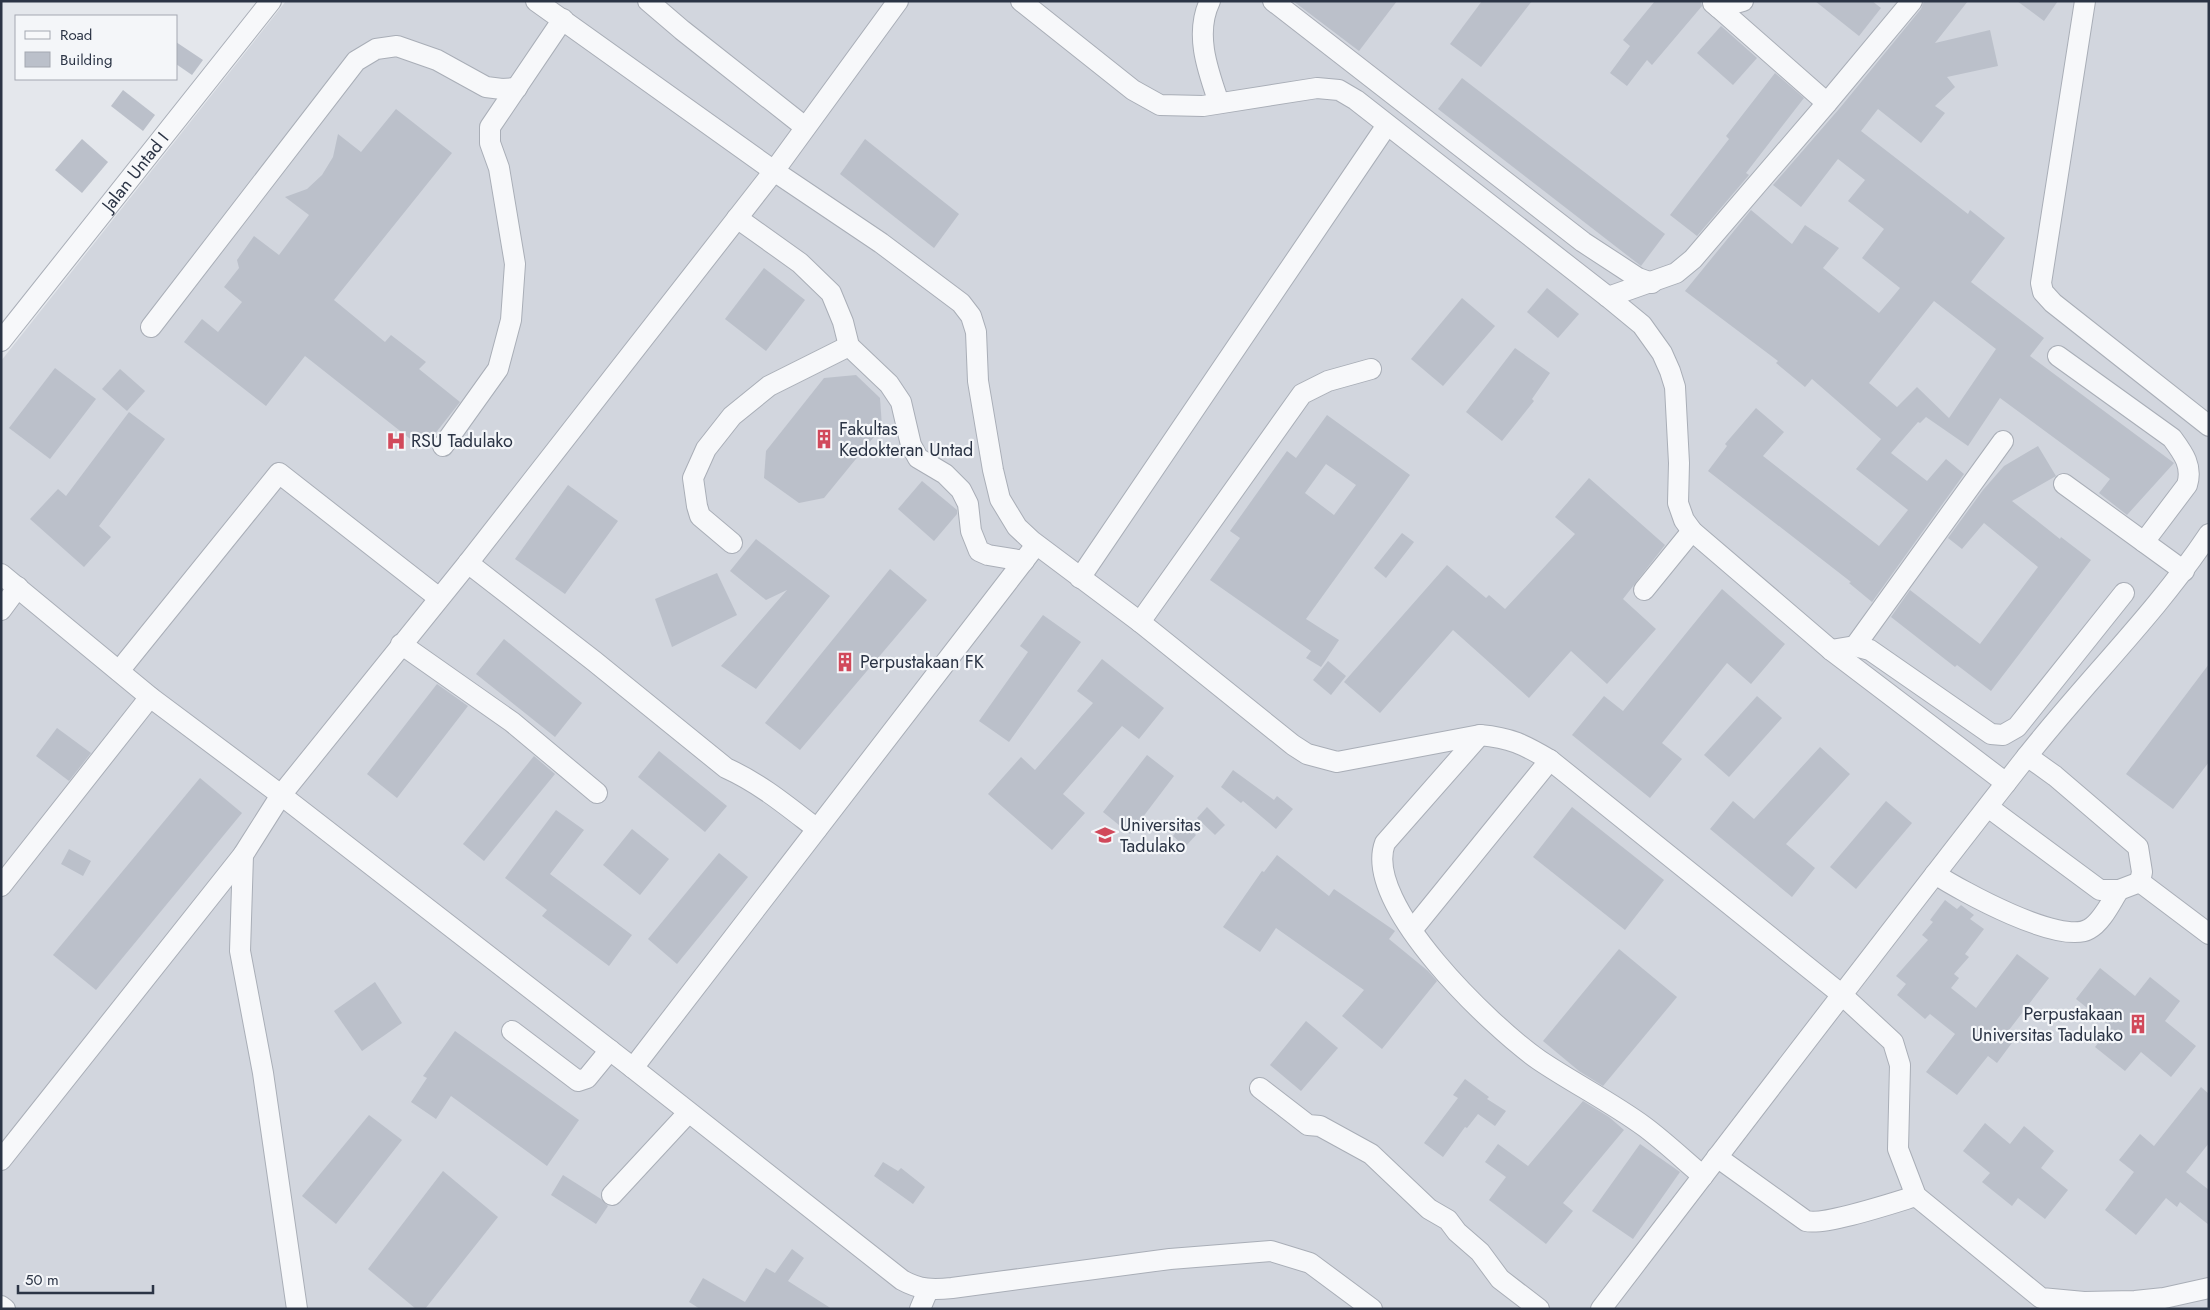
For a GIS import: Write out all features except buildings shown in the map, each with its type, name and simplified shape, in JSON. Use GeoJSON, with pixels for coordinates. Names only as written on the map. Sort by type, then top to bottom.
{"type":"FeatureCollection","features":[{"type":"Feature","properties":{"kind":"street","name":"Jalan Untad I"},"geometry":{"type":"LineString","coordinates":[[1,342],[271,1]]}},
{"type":"Feature","properties":{"kind":"street"},"geometry":{"type":"LineString","coordinates":[[536,1],[774,171],[881,243],[961,303],[971,316],[976,332],[978,381],[1000,499],[1017,527],[1036,545],[1140,622],[1293,745],[1307,754],[1337,762],[1480,735],[1503,737],[1518,742],[1550,760],[1841,994],[1893,1042],[1900,1065],[1898,1149],[1916,1196],[2041,1303],[2134,1302],[2164,1298],[2209,1288]]}},
{"type":"Feature","properties":{"kind":"street"},"geometry":{"type":"LineString","coordinates":[[648,1],[805,127]]}},
{"type":"Feature","properties":{"kind":"street"},"geometry":{"type":"LineString","coordinates":[[2,1157],[243,855],[280,795],[468,563],[774,171],[898,1]]}},
{"type":"Feature","properties":{"kind":"street"},"geometry":{"type":"LineString","coordinates":[[1022,1],[1147,99],[1160,106],[1180,107],[1219,103],[1317,88],[1338,90],[1356,100],[1608,297],[1642,325],[1662,353],[1670,371],[1675,387],[1680,463],[1678,504],[1684,520],[1692,531],[1831,650],[2006,783]]}},
{"type":"Feature","properties":{"kind":"street"},"geometry":{"type":"LineString","coordinates":[[1210,1],[1206,9],[1202,44],[1219,103]]}},
{"type":"Feature","properties":{"kind":"street"},"geometry":{"type":"LineString","coordinates":[[1272,1],[1583,242],[1638,278],[1652,283]]}},
{"type":"Feature","properties":{"kind":"street"},"geometry":{"type":"LineString","coordinates":[[1714,4],[1743,1]]}},
{"type":"Feature","properties":{"kind":"street"},"geometry":{"type":"LineString","coordinates":[[1608,297],[1676,273],[1693,259],[1912,1]]}},
{"type":"Feature","properties":{"kind":"street"},"geometry":{"type":"LineString","coordinates":[[2085,1],[2041,283],[2043,292],[2054,303],[2209,426]]}},
{"type":"Feature","properties":{"kind":"street"},"geometry":{"type":"LineString","coordinates":[[1714,4],[1827,103]]}},
{"type":"Feature","properties":{"kind":"street"},"geometry":{"type":"LineString","coordinates":[[443,446],[498,369],[512,320],[515,264],[499,168],[490,143],[490,127],[563,19]]}},
{"type":"Feature","properties":{"kind":"street"},"geometry":{"type":"LineString","coordinates":[[151,327],[356,61],[376,48],[397,46],[437,60],[486,87],[517,88]]}},
{"type":"Feature","properties":{"kind":"street"},"geometry":{"type":"LineString","coordinates":[[1080,578],[1387,125]]}},
{"type":"Feature","properties":{"kind":"street"},"geometry":{"type":"LineString","coordinates":[[737,218],[800,263],[830,293],[842,322],[849,346],[889,384],[901,402],[912,445],[918,458],[946,474],[961,490],[968,504],[971,531],[979,551],[988,556],[1024,561]]}},
{"type":"Feature","properties":{"kind":"street"},"geometry":{"type":"LineString","coordinates":[[732,543],[700,516],[697,506],[693,478],[706,449],[732,416],[769,386],[849,346]]}},
{"type":"Feature","properties":{"kind":"street"},"geometry":{"type":"LineString","coordinates":[[2058,356],[2172,438],[2185,456],[2190,474],[2187,484],[2144,542]]}},
{"type":"Feature","properties":{"kind":"street"},"geometry":{"type":"LineString","coordinates":[[1140,622],[1302,394],[1328,381],[1371,369]]}},
{"type":"Feature","properties":{"kind":"street"},"geometry":{"type":"LineString","coordinates":[[1855,646],[2003,441]]}},
{"type":"Feature","properties":{"kind":"street"},"geometry":{"type":"LineString","coordinates":[[119,671],[279,473],[439,598]]}},
{"type":"Feature","properties":{"kind":"street"},"geometry":{"type":"LineString","coordinates":[[2064,484],[2184,571]]}},
{"type":"Feature","properties":{"kind":"street"},"geometry":{"type":"LineString","coordinates":[[1644,590],[1692,531]]}},
{"type":"Feature","properties":{"kind":"street"},"geometry":{"type":"LineString","coordinates":[[1602,1309],[1841,994],[2027,756],[2184,571],[2209,534]]}},
{"type":"Feature","properties":{"kind":"street"},"geometry":{"type":"LineString","coordinates":[[633,1068],[1036,545]]}},
{"type":"Feature","properties":{"kind":"street"},"geometry":{"type":"LineString","coordinates":[[468,563],[594,661],[726,768],[773,794],[817,829]]}},
{"type":"Feature","properties":{"kind":"street"},"geometry":{"type":"LineString","coordinates":[[1,574],[150,697],[610,1050],[873,1259],[916,1288],[928,1290],[1099,1270],[1170,1259],[1271,1251],[1310,1263],[1370,1308]]}},
{"type":"Feature","properties":{"kind":"street"},"geometry":{"type":"LineString","coordinates":[[1,610],[18,587]]}},
{"type":"Feature","properties":{"kind":"street"},"geometry":{"type":"LineString","coordinates":[[1831,650],[1855,646],[1870,650],[1991,734],[2003,735],[2017,727],[2124,593]]}},
{"type":"Feature","properties":{"kind":"street"},"geometry":{"type":"LineString","coordinates":[[401,644],[512,722],[597,793]]}},
{"type":"Feature","properties":{"kind":"street"},"geometry":{"type":"LineString","coordinates":[[1,886],[150,697]]}},
{"type":"Feature","properties":{"kind":"street"},"geometry":{"type":"LineString","coordinates":[[1480,735],[1385,843],[1381,853],[1388,893],[1418,941],[1476,1008],[1538,1059],[1645,1127],[1703,1176]]}},
{"type":"Feature","properties":{"kind":"street"},"geometry":{"type":"LineString","coordinates":[[2027,756],[2055,776],[2138,847],[2142,872],[2140,882]]}},
{"type":"Feature","properties":{"kind":"street"},"geometry":{"type":"LineString","coordinates":[[1412,930],[1550,760]]}},
{"type":"Feature","properties":{"kind":"street"},"geometry":{"type":"LineString","coordinates":[[1988,806],[2100,890],[2119,890],[2140,882]]}},
{"type":"Feature","properties":{"kind":"street"},"geometry":{"type":"LineString","coordinates":[[243,855],[240,951],[263,1073],[297,1309]]}},
{"type":"Feature","properties":{"kind":"street"},"geometry":{"type":"LineString","coordinates":[[1935,874],[1991,906],[2060,932],[2079,933],[2090,929],[2099,920],[2119,890]]}},
{"type":"Feature","properties":{"kind":"street"},"geometry":{"type":"LineString","coordinates":[[2140,882],[2209,934]]}},
{"type":"Feature","properties":{"kind":"street"},"geometry":{"type":"LineString","coordinates":[[512,1031],[578,1080],[587,1078],[610,1050]]}},
{"type":"Feature","properties":{"kind":"street"},"geometry":{"type":"LineString","coordinates":[[1260,1088],[1308,1125],[1320,1126],[1371,1154],[1429,1209],[1448,1220],[1457,1232],[1480,1252],[1500,1279],[1539,1309]]}},
{"type":"Feature","properties":{"kind":"street"},"geometry":{"type":"LineString","coordinates":[[612,1195],[688,1113]]}},
{"type":"Feature","properties":{"kind":"street"},"geometry":{"type":"LineString","coordinates":[[1717,1157],[1806,1221],[1832,1219],[1916,1196]]}},
{"type":"Feature","properties":{"kind":"street"},"geometry":{"type":"LineString","coordinates":[[920,1309],[928,1290]]}},
{"type":"Feature","properties":{"kind":"street"},"geometry":{"type":"LineString","coordinates":[[1,1306],[5,1309]]}},
{"type":"Feature","properties":{"kind":"shaded area","name":"Universitas Tadulako"},"geometry":{"type":"Polygon","coordinates":[[[286,1],[2209,1],[2209,1309],[1,1309],[1,361],[286,1]]]}},
{"type":"Feature","properties":{"kind":"place","name":"Fakultas Kedokteran Untad"},"geometry":{"type":"Point","coordinates":[824,439]}},
{"type":"Feature","properties":{"kind":"place","name":"RSU Tadulako"},"geometry":{"type":"Point","coordinates":[396,441]}},
{"type":"Feature","properties":{"kind":"place","name":"Perpustakaan FK"},"geometry":{"type":"Point","coordinates":[845,662]}},
{"type":"Feature","properties":{"kind":"place","name":"Universitas Tadulako"},"geometry":{"type":"Point","coordinates":[1105,835]}},
{"type":"Feature","properties":{"kind":"place","name":"Perpustakaan Universitas Tadulako"},"geometry":{"type":"Point","coordinates":[2138,1024]}}]}
